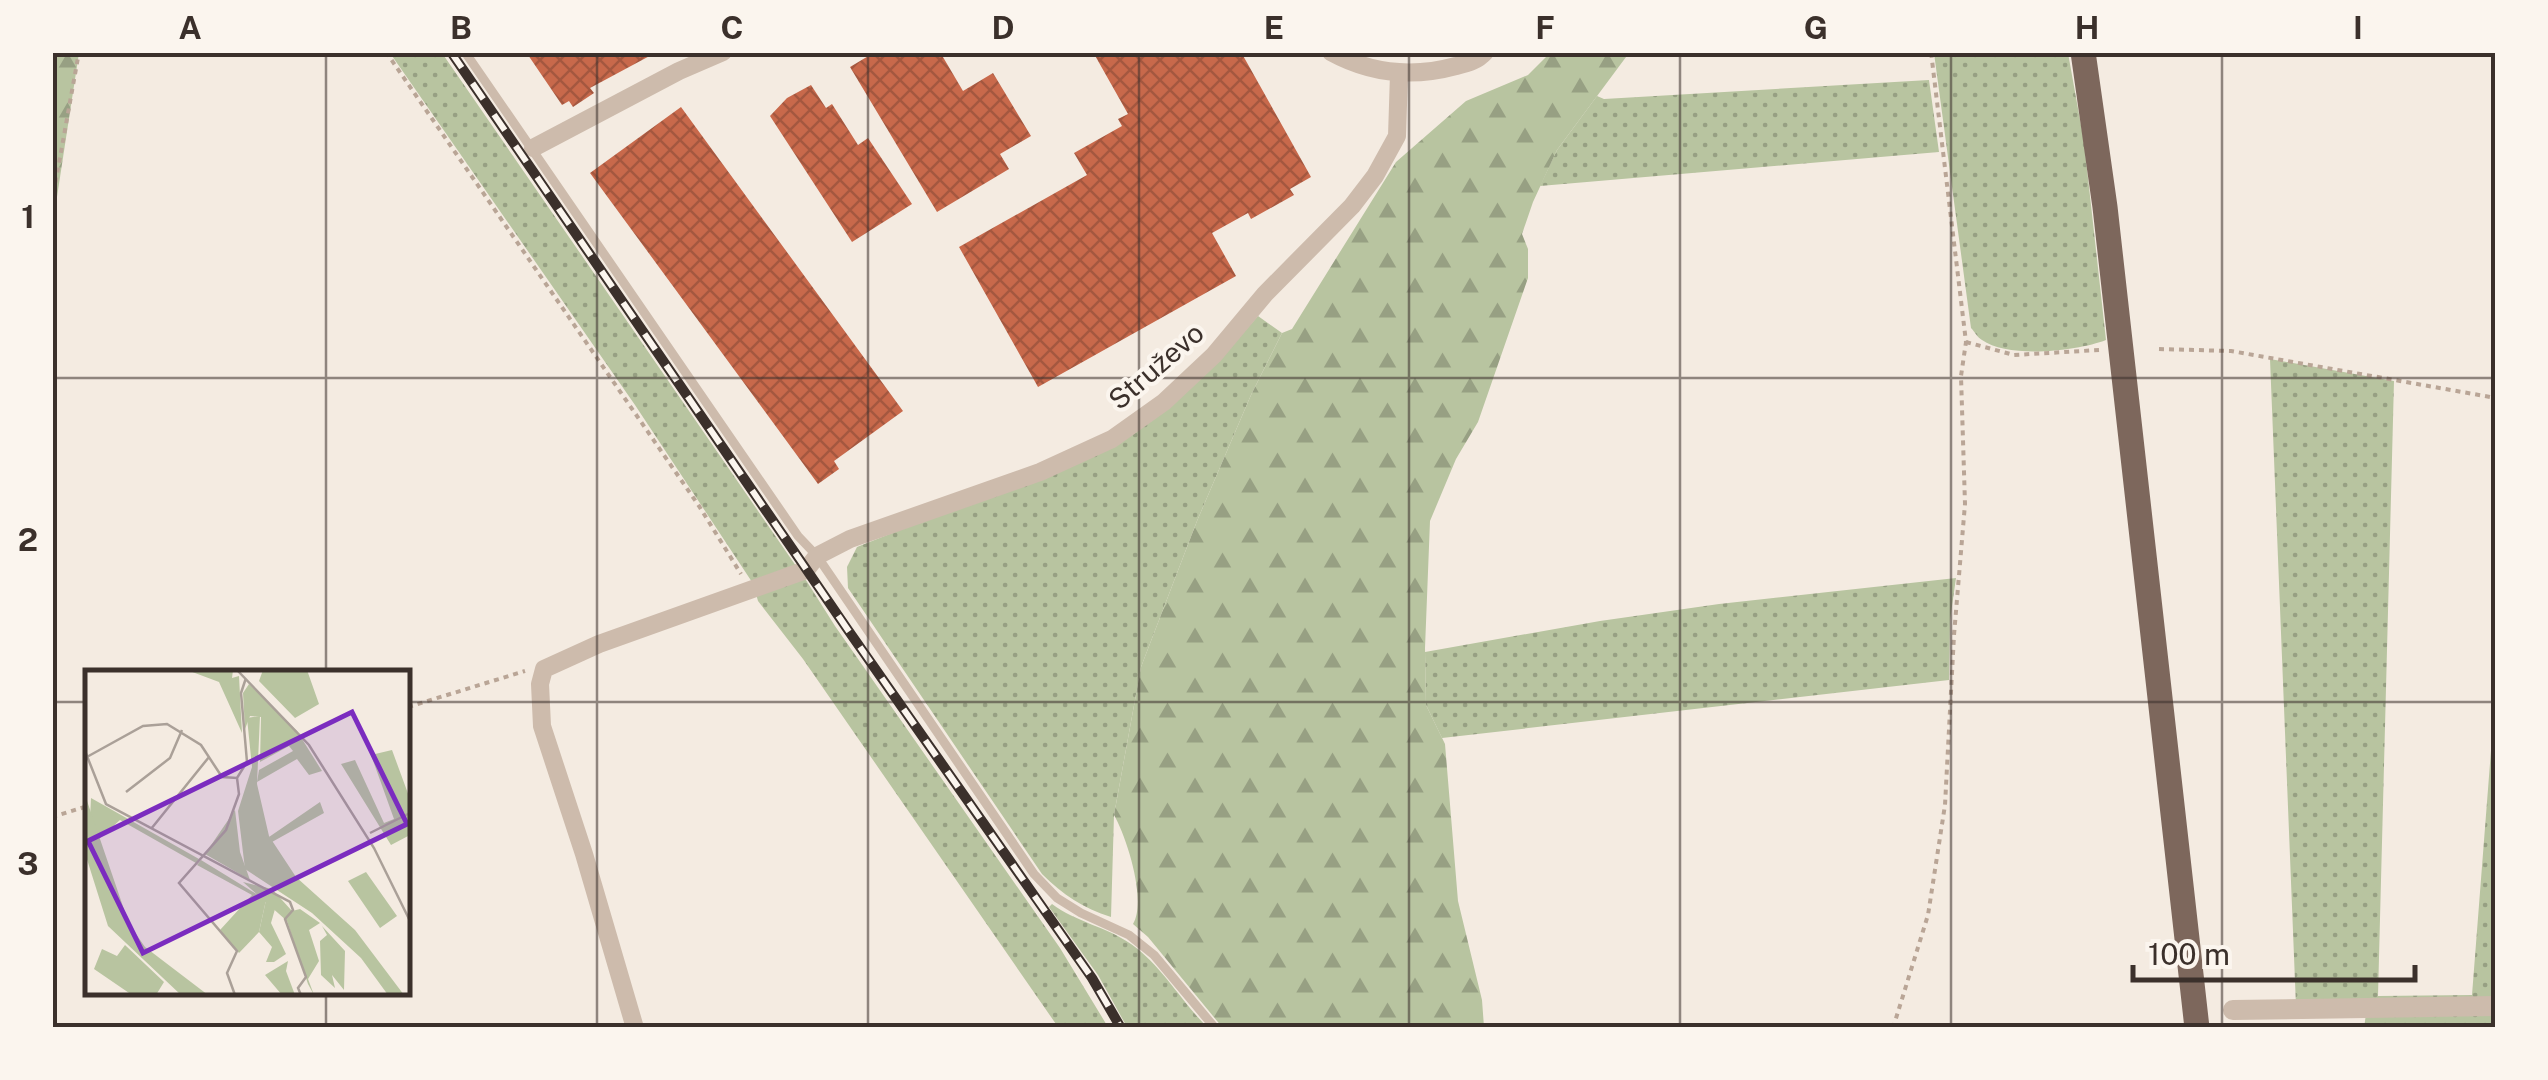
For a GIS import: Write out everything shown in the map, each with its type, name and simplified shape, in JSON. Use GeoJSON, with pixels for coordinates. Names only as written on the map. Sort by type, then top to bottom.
{"type":"FeatureCollection","features":[{"type":"Feature","properties":{"kind":"main road"},"geometry":{"type":"LineString","coordinates":[[2083,52],[2122,348],[2197,1028]]}},
{"type":"Feature","properties":{"kind":"street"},"geometry":{"type":"LineString","coordinates":[[533,148],[679,71],[724,52]]}},
{"type":"Feature","properties":{"kind":"street"},"geometry":{"type":"LineString","coordinates":[[1331,52],[1368,69],[1399,74],[1442,70],[1478,60],[1485,52]]}},
{"type":"Feature","properties":{"kind":"street","name":"Struževo"},"geometry":{"type":"LineString","coordinates":[[544,668],[599,644],[806,570],[817,556],[850,539],[1040,472],[1112,438],[1164,402],[1214,355],[1375,176],[1396,136],[1399,74]]}},
{"type":"Feature","properties":{"kind":"street"},"geometry":{"type":"LineString","coordinates":[[544,668],[540,684],[542,726],[635,1028]]}},
{"type":"Feature","properties":{"kind":"street"},"geometry":{"type":"LineString","coordinates":[[2233,1010],[2496,1006]]}},
{"type":"Feature","properties":{"kind":"lane"},"geometry":{"type":"LineString","coordinates":[[465,52],[1034,874],[1081,914],[1129,934],[1154,955],[1214,1028]]}},
{"type":"Feature","properties":{"kind":"path"},"geometry":{"type":"LineString","coordinates":[[52,202],[79,52]]}},
{"type":"Feature","properties":{"kind":"path"},"geometry":{"type":"LineString","coordinates":[[386,52],[699,506],[752,590]]}},
{"type":"Feature","properties":{"kind":"path"},"geometry":{"type":"LineString","coordinates":[[1894,1028],[1928,914],[1945,805],[1966,504],[1961,376],[1966,342],[1930,52]]}},
{"type":"Feature","properties":{"kind":"path"},"geometry":{"type":"LineString","coordinates":[[1966,342],[2014,355],[2122,348]]}},
{"type":"Feature","properties":{"kind":"path"},"geometry":{"type":"LineString","coordinates":[[2159,349],[2231,351],[2496,398]]}},
{"type":"Feature","properties":{"kind":"path"},"geometry":{"type":"LineString","coordinates":[[410,706],[544,668]]}},
{"type":"Feature","properties":{"kind":"path"},"geometry":{"type":"LineString","coordinates":[[52,817],[85,807]]}},
{"type":"Feature","properties":{"kind":"green space"},"geometry":{"type":"Polygon","coordinates":[[[1551,52],[1629,53],[1557,150],[1533,202],[1522,234],[1528,249],[1528,278],[1478,422],[1456,459],[1430,521],[1426,705],[1445,744],[1458,901],[1482,1000],[1484,1027],[1222,1027],[1133,924],[1137,885],[1114,815],[1141,667],[1197,521],[1282,333],[1292,329],[1396,162],[1466,101],[1528,75],[1551,52]]]}},
{"type":"Feature","properties":{"kind":"green space"},"geometry":{"type":"Polygon","coordinates":[[[52,53],[79,53],[53,223],[52,53]]]}},
{"type":"Feature","properties":{"kind":"green space"},"geometry":{"type":"Polygon","coordinates":[[[390,53],[442,53],[796,566],[752,582],[635,405],[390,53]]]}},
{"type":"Feature","properties":{"kind":"green space"},"geometry":{"type":"Polygon","coordinates":[[[1934,53],[2068,53],[2084,142],[2106,340],[2061,350],[2008,350],[1980,339],[1971,328],[1934,53]]]}},
{"type":"Feature","properties":{"kind":"green space"},"geometry":{"type":"Polygon","coordinates":[[[1929,80],[1939,152],[1540,186],[1557,150],[1597,96],[1604,99],[1929,80]]]}},
{"type":"Feature","properties":{"kind":"green space"},"geometry":{"type":"Polygon","coordinates":[[[1258,316],[1282,333],[1197,521],[1141,667],[1114,815],[1111,917],[1074,900],[1042,874],[848,588],[847,567],[857,547],[1108,447],[1131,434],[1189,388],[1258,316]]]}},
{"type":"Feature","properties":{"kind":"green space"},"geometry":{"type":"Polygon","coordinates":[[[2270,359],[2394,381],[2378,996],[2472,995],[2495,699],[2495,1001],[2296,1006],[2270,359]]]}},
{"type":"Feature","properties":{"kind":"green space"},"geometry":{"type":"Polygon","coordinates":[[[804,577],[1060,948],[1108,1027],[1058,1027],[803,659],[758,601],[756,594],[804,577]]]}},
{"type":"Feature","properties":{"kind":"green space"},"geometry":{"type":"Polygon","coordinates":[[[1956,578],[1950,620],[1949,680],[1442,738],[1426,705],[1425,652],[1719,604],[1956,578]]]}},
{"type":"Feature","properties":{"kind":"green space"},"geometry":{"type":"Polygon","coordinates":[[[1052,904],[1131,944],[1207,1027],[1127,1027],[1098,975],[1049,907],[1052,904]]]}},
{"type":"Feature","properties":{"kind":"green space"},"geometry":{"type":"Polygon","coordinates":[[[2495,1012],[2495,1027],[2364,1028],[2366,1014],[2495,1012]]]}},
{"type":"Feature","properties":{"kind":"building"},"geometry":{"type":"Polygon","coordinates":[[[526,52],[657,52],[590,88],[594,93],[573,107],[569,101],[562,105],[526,52]]]}},
{"type":"Feature","properties":{"kind":"building"},"geometry":{"type":"Polygon","coordinates":[[[875,52],[908,52],[910,57],[917,52],[940,52],[963,91],[993,73],[1031,136],[1000,154],[1009,169],[937,212],[850,67],[875,52]]]}},
{"type":"Feature","properties":{"kind":"building"},"geometry":{"type":"Polygon","coordinates":[[[1093,52],[1241,52],[1311,177],[1290,189],[1294,195],[1251,219],[1248,213],[1212,233],[1236,276],[1038,387],[959,247],[1087,175],[1074,153],[1122,126],[1118,119],[1128,114],[1093,52]]]}},
{"type":"Feature","properties":{"kind":"building"},"geometry":{"type":"Polygon","coordinates":[[[811,85],[826,108],[832,104],[858,145],[868,138],[912,204],[852,242],[770,116],[787,98],[811,85]]]}},
{"type":"Feature","properties":{"kind":"building"},"geometry":{"type":"Polygon","coordinates":[[[681,107],[903,411],[834,461],[839,469],[818,484],[590,173],[681,107]]]}},
{"type":"Feature","properties":{"kind":"railway"},"geometry":{"type":"LineString","coordinates":[[451,52],[1092,978],[1121,1028]]}}]}
